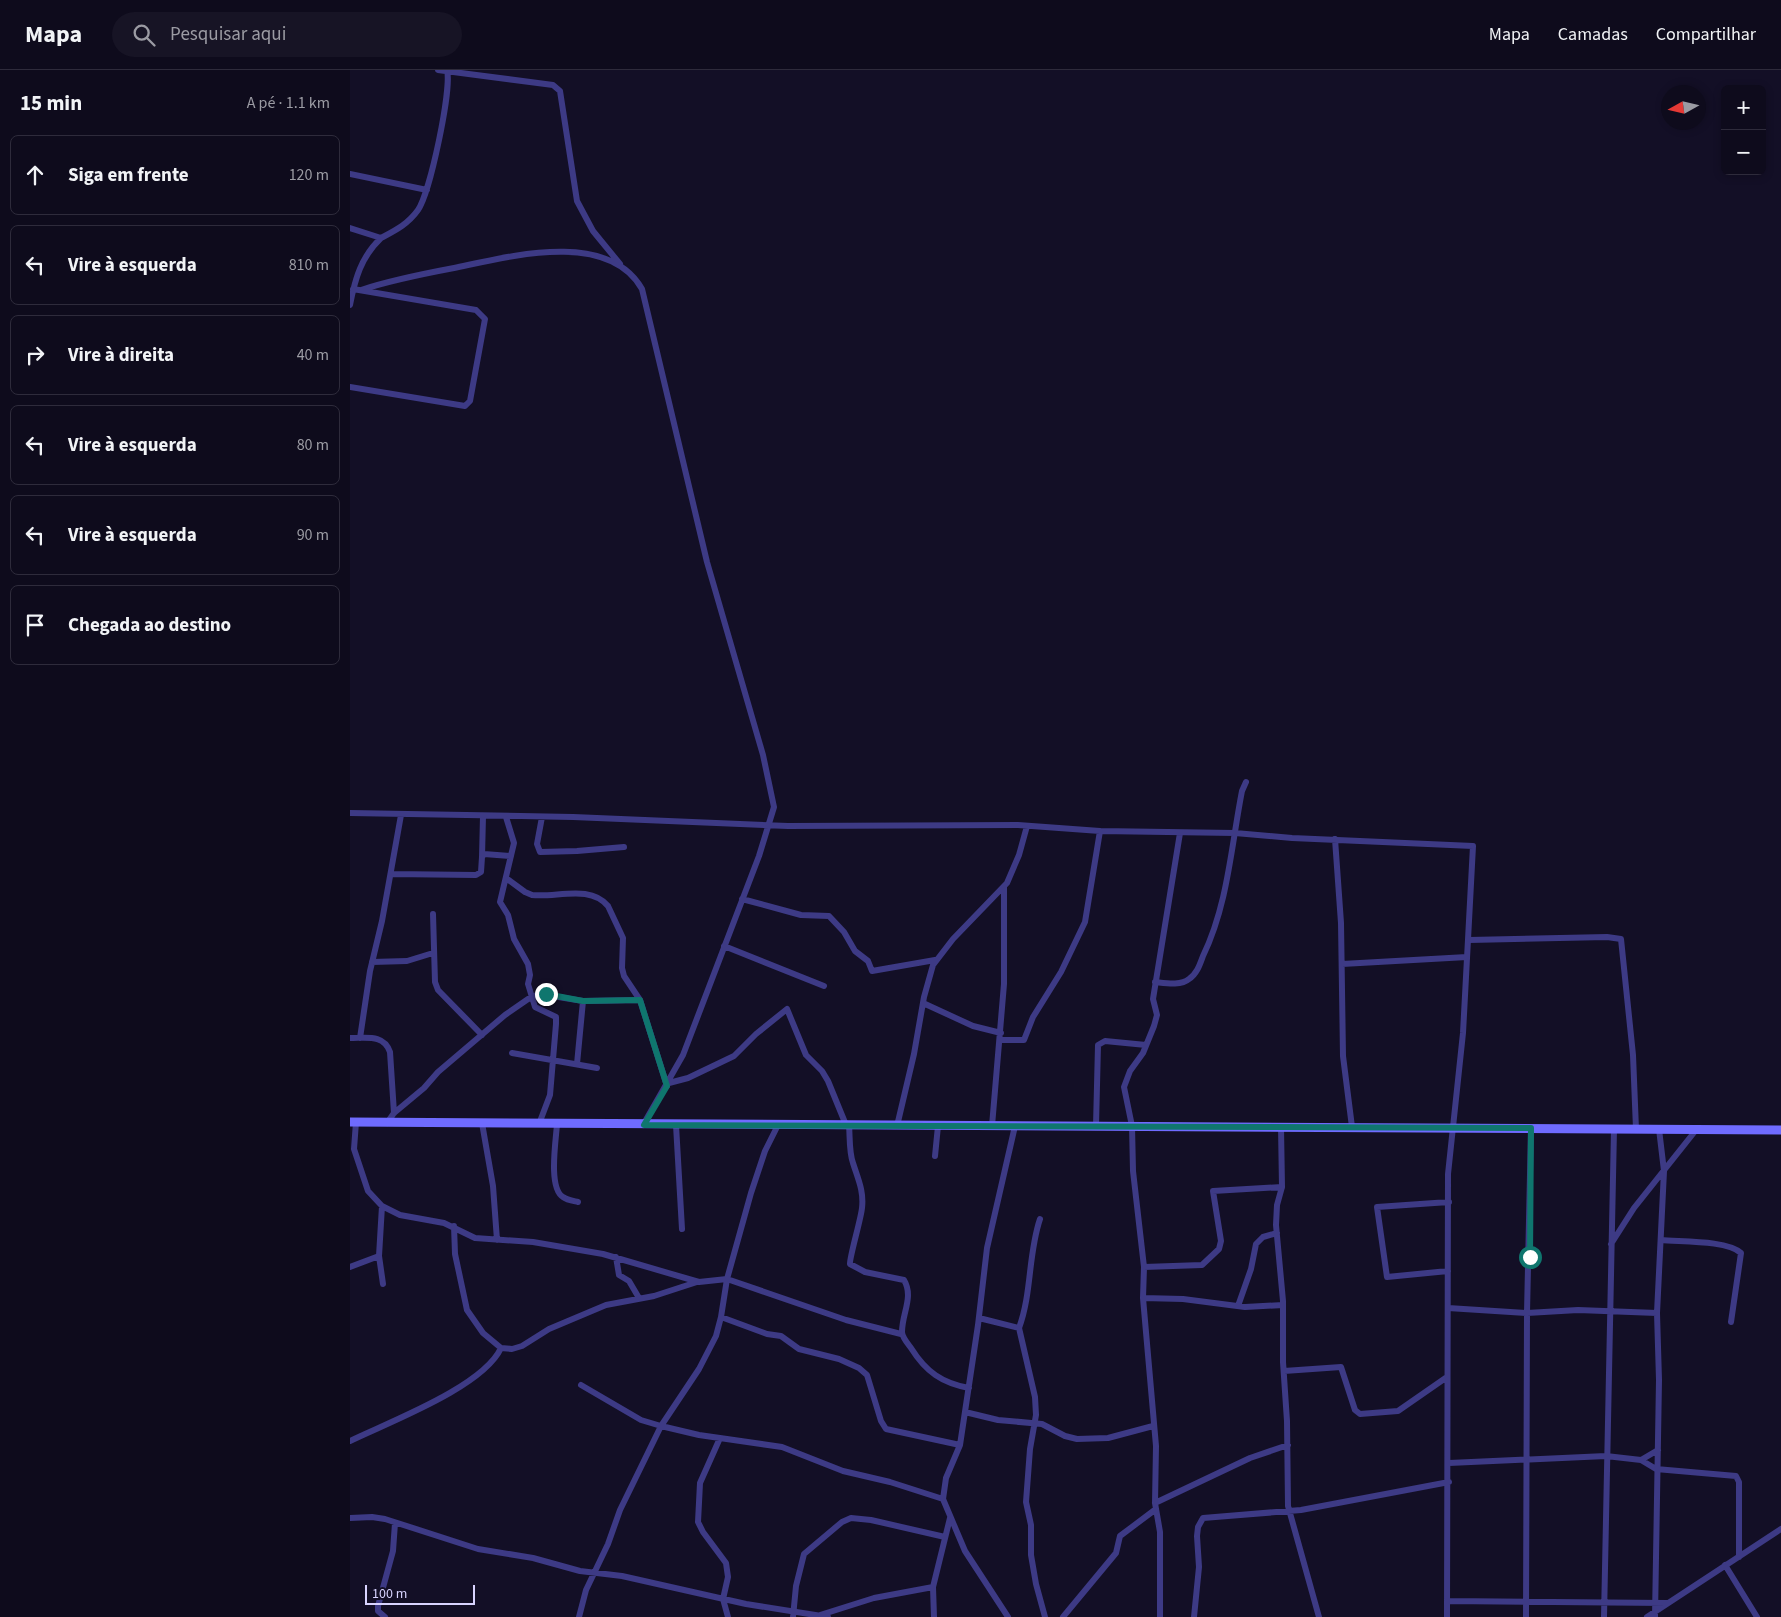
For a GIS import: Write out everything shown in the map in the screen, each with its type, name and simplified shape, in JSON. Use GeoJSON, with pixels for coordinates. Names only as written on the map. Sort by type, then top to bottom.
{"type":"FeatureCollection","features":[{"type":"Feature","properties":{"kind":"main road"},"geometry":{"type":"LineString","coordinates":[[353,1122],[1781,1130]]}},
{"type":"Feature","properties":{"kind":"street"},"geometry":{"type":"LineString","coordinates":[[438,70],[553,85],[560,91],[577,201],[593,231],[620,265],[641,285],[644,292],[707,562],[766,764],[774,807],[769,826],[683,1055],[644,1125]]}},
{"type":"Feature","properties":{"kind":"street"},"geometry":{"type":"LineString","coordinates":[[350,305],[357,289],[361,262],[370,248],[381,238],[405,226],[419,208],[427,190],[442,124],[447,71]]}},
{"type":"Feature","properties":{"kind":"street"},"geometry":{"type":"LineString","coordinates":[[350,174],[427,190]]}},
{"type":"Feature","properties":{"kind":"street"},"geometry":{"type":"LineString","coordinates":[[350,228],[381,238]]}},
{"type":"Feature","properties":{"kind":"street"},"geometry":{"type":"LineString","coordinates":[[357,289],[523,254],[584,253],[620,265]]}},
{"type":"Feature","properties":{"kind":"street"},"geometry":{"type":"LineString","coordinates":[[350,387],[465,406],[470,402],[485,319],[476,310],[357,289]]}},
{"type":"Feature","properties":{"kind":"street"},"geometry":{"type":"LineString","coordinates":[[1156,982],[1186,982],[1197,971],[1209,944],[1225,895],[1242,791],[1246,782]]}},
{"type":"Feature","properties":{"kind":"street"},"geometry":{"type":"LineString","coordinates":[[350,813],[542,817],[769,826],[1027,826],[1100,831],[1235,833],[1292,838],[1473,846],[1469,940],[1462,1033],[1448,1166],[1447,1376],[1449,1482],[1447,1617]]}},
{"type":"Feature","properties":{"kind":"street"},"geometry":{"type":"LineString","coordinates":[[360,1038],[372,962],[391,874],[401,815]]}},
{"type":"Feature","properties":{"kind":"street"},"geometry":{"type":"LineString","coordinates":[[391,874],[476,875],[481,872],[483,816]]}},
{"type":"Feature","properties":{"kind":"street"},"geometry":{"type":"LineString","coordinates":[[506,817],[514,843],[500,902],[508,915],[514,939],[528,964],[530,975],[528,984],[536,1009],[556,1016],[550,1095],[539,1124]]}},
{"type":"Feature","properties":{"kind":"street"},"geometry":{"type":"LineString","coordinates":[[542,817],[537,844],[540,852],[577,852],[624,847]]}},
{"type":"Feature","properties":{"kind":"street"},"geometry":{"type":"LineString","coordinates":[[897,1126],[914,1054],[923,1003],[935,960],[1004,887],[1019,855],[1027,826]]}},
{"type":"Feature","properties":{"kind":"street"},"geometry":{"type":"LineString","coordinates":[[923,1003],[1001,1037],[1024,1040],[1033,1017],[1077,940],[1089,906],[1100,831]]}},
{"type":"Feature","properties":{"kind":"street"},"geometry":{"type":"LineString","coordinates":[[1160,1617],[1160,1532],[1155,1506],[1156,1446],[1143,1298],[1144,1267],[1135,1186],[1132,1126],[1124,1082],[1146,1045],[1156,1015],[1153,999],[1180,833]]}},
{"type":"Feature","properties":{"kind":"street"},"geometry":{"type":"LineString","coordinates":[[1336,839],[1342,964],[1343,1056],[1352,1128]]}},
{"type":"Feature","properties":{"kind":"street"},"geometry":{"type":"LineString","coordinates":[[482,857],[489,854],[511,856]]}},
{"type":"Feature","properties":{"kind":"street"},"geometry":{"type":"LineString","coordinates":[[506,878],[532,895],[583,893],[605,902],[623,938],[622,968],[624,976],[640,1000],[668,1084]]}},
{"type":"Feature","properties":{"kind":"street"},"geometry":{"type":"LineString","coordinates":[[992,1126],[1004,984],[1004,887]]}},
{"type":"Feature","properties":{"kind":"street"},"geometry":{"type":"LineString","coordinates":[[742,898],[801,915],[829,916],[844,932],[854,951],[868,960],[872,971],[935,960]]}},
{"type":"Feature","properties":{"kind":"street"},"geometry":{"type":"LineString","coordinates":[[433,914],[433,952],[435,982],[438,990],[482,1036]]}},
{"type":"Feature","properties":{"kind":"street"},"geometry":{"type":"LineString","coordinates":[[1469,940],[1607,937],[1621,939],[1632,1047],[1636,1129]]}},
{"type":"Feature","properties":{"kind":"street"},"geometry":{"type":"LineString","coordinates":[[724,946],[824,986]]}},
{"type":"Feature","properties":{"kind":"street"},"geometry":{"type":"LineString","coordinates":[[372,962],[407,961],[433,952]]}},
{"type":"Feature","properties":{"kind":"street"},"geometry":{"type":"LineString","coordinates":[[1342,964],[1467,957]]}},
{"type":"Feature","properties":{"kind":"street"},"geometry":{"type":"LineString","coordinates":[[387,1123],[394,1112],[505,1015],[531,997],[546,994],[583,1001],[640,1000]]}},
{"type":"Feature","properties":{"kind":"street"},"geometry":{"type":"LineString","coordinates":[[577,1064],[583,1001]]}},
{"type":"Feature","properties":{"kind":"street"},"geometry":{"type":"LineString","coordinates":[[668,1084],[688,1078],[734,1056],[756,1034],[787,1009],[806,1055],[822,1071],[828,1081],[847,1125],[852,1163],[862,1187],[857,1238],[850,1262],[854,1268],[865,1272],[904,1280],[909,1288],[901,1334]]}},
{"type":"Feature","properties":{"kind":"street"},"geometry":{"type":"LineString","coordinates":[[350,1038],[381,1039],[387,1043],[390,1052],[394,1112]]}},
{"type":"Feature","properties":{"kind":"street"},"geometry":{"type":"LineString","coordinates":[[1096,1126],[1098,1045],[1105,1041],[1146,1045]]}},
{"type":"Feature","properties":{"kind":"street"},"geometry":{"type":"LineString","coordinates":[[512,1053],[597,1068]]}},
{"type":"Feature","properties":{"kind":"street"},"geometry":{"type":"LineString","coordinates":[[353,1122],[354,1149],[368,1191],[382,1206],[400,1215],[454,1226],[476,1238],[554,1245],[616,1258],[699,1282]]}},
{"type":"Feature","properties":{"kind":"street"},"geometry":{"type":"LineString","coordinates":[[482,1123],[493,1186],[498,1240]]}},
{"type":"Feature","properties":{"kind":"street"},"geometry":{"type":"LineString","coordinates":[[557,1124],[554,1174],[557,1191],[563,1197],[578,1202]]}},
{"type":"Feature","properties":{"kind":"street"},"geometry":{"type":"LineString","coordinates":[[676,1125],[682,1229]]}},
{"type":"Feature","properties":{"kind":"street"},"geometry":{"type":"LineString","coordinates":[[579,1617],[594,1572],[608,1544],[620,1510],[661,1426],[699,1369],[716,1336],[722,1317],[727,1279],[765,1150],[778,1125]]}},
{"type":"Feature","properties":{"kind":"street"},"geometry":{"type":"LineString","coordinates":[[935,1156],[938,1126]]}},
{"type":"Feature","properties":{"kind":"street"},"geometry":{"type":"LineString","coordinates":[[1008,1617],[965,1552],[943,1499],[946,1478],[960,1445],[979,1318],[987,1248],[1015,1126]]}},
{"type":"Feature","properties":{"kind":"street"},"geometry":{"type":"LineString","coordinates":[[1281,1127],[1282,1187],[1277,1205],[1277,1233],[1283,1305],[1288,1445],[1287,1495],[1289,1511],[1319,1617]]}},
{"type":"Feature","properties":{"kind":"street"},"geometry":{"type":"LineString","coordinates":[[1526,1617],[1527,1313],[1531,1128]]}},
{"type":"Feature","properties":{"kind":"street"},"geometry":{"type":"LineString","coordinates":[[1604,1617],[1614,1129]]}},
{"type":"Feature","properties":{"kind":"street"},"geometry":{"type":"LineString","coordinates":[[1655,1614],[1659,1380],[1657,1313],[1664,1171],[1659,1129]]}},
{"type":"Feature","properties":{"kind":"street"},"geometry":{"type":"LineString","coordinates":[[1611,1244],[1696,1130]]}},
{"type":"Feature","properties":{"kind":"street"},"geometry":{"type":"LineString","coordinates":[[1144,1267],[1202,1265],[1219,1249],[1221,1241],[1213,1191],[1282,1187]]}},
{"type":"Feature","properties":{"kind":"street"},"geometry":{"type":"LineString","coordinates":[[1448,1271],[1387,1277],[1377,1207],[1449,1202]]}},
{"type":"Feature","properties":{"kind":"street"},"geometry":{"type":"LineString","coordinates":[[382,1206],[379,1256],[383,1284]]}},
{"type":"Feature","properties":{"kind":"street"},"geometry":{"type":"LineString","coordinates":[[1040,1219],[1031,1256],[1030,1284],[1019,1328],[1034,1383],[1036,1415],[1026,1502],[1031,1525],[1031,1555],[1036,1584],[1045,1617]]}},
{"type":"Feature","properties":{"kind":"street"},"geometry":{"type":"LineString","coordinates":[[454,1226],[455,1254],[467,1310],[483,1333],[501,1348],[512,1349],[522,1346],[549,1329],[588,1311],[613,1303],[662,1294],[699,1282],[727,1279],[851,1322],[901,1334],[931,1374],[954,1385],[969,1388]]}},
{"type":"Feature","properties":{"kind":"street"},"geometry":{"type":"LineString","coordinates":[[1238,1306],[1251,1269],[1256,1244],[1263,1237],[1277,1233]]}},
{"type":"Feature","properties":{"kind":"street"},"geometry":{"type":"LineString","coordinates":[[1661,1240],[1724,1246],[1736,1248],[1741,1253],[1731,1322]]}},
{"type":"Feature","properties":{"kind":"street"},"geometry":{"type":"LineString","coordinates":[[350,1267],[379,1256]]}},
{"type":"Feature","properties":{"kind":"street"},"geometry":{"type":"LineString","coordinates":[[616,1258],[619,1275],[629,1281],[639,1298]]}},
{"type":"Feature","properties":{"kind":"street"},"geometry":{"type":"LineString","coordinates":[[1143,1298],[1183,1299],[1238,1306],[1283,1305]]}},
{"type":"Feature","properties":{"kind":"street"},"geometry":{"type":"LineString","coordinates":[[1448,1308],[1527,1313],[1609,1310],[1657,1313]]}},
{"type":"Feature","properties":{"kind":"street"},"geometry":{"type":"LineString","coordinates":[[722,1317],[767,1334],[781,1336],[799,1349],[839,1359],[859,1368],[867,1375],[881,1421],[886,1429],[960,1445]]}},
{"type":"Feature","properties":{"kind":"street"},"geometry":{"type":"LineString","coordinates":[[979,1318],[1019,1328]]}},
{"type":"Feature","properties":{"kind":"street"},"geometry":{"type":"LineString","coordinates":[[350,1441],[458,1387],[493,1360],[501,1348]]}},
{"type":"Feature","properties":{"kind":"street"},"geometry":{"type":"LineString","coordinates":[[1284,1370],[1341,1367],[1356,1410],[1360,1414],[1398,1411],[1447,1376]]}},
{"type":"Feature","properties":{"kind":"street"},"geometry":{"type":"LineString","coordinates":[[581,1385],[642,1420],[661,1426],[720,1438],[782,1447],[843,1471],[890,1482],[943,1499]]}},
{"type":"Feature","properties":{"kind":"street"},"geometry":{"type":"LineString","coordinates":[[965,1412],[998,1420],[1034,1423],[1078,1439],[1108,1438],[1153,1426]]}},
{"type":"Feature","properties":{"kind":"street"},"geometry":{"type":"LineString","coordinates":[[720,1438],[700,1483],[698,1522],[703,1532],[726,1562],[728,1577],[723,1599],[728,1617]]}},
{"type":"Feature","properties":{"kind":"street"},"geometry":{"type":"LineString","coordinates":[[1063,1617],[1116,1553],[1120,1536],[1155,1506],[1250,1458],[1288,1445]]}},
{"type":"Feature","properties":{"kind":"street"},"geometry":{"type":"LineString","coordinates":[[1641,1460],[1658,1450]]}},
{"type":"Feature","properties":{"kind":"street"},"geometry":{"type":"LineString","coordinates":[[1448,1463],[1528,1461],[1606,1456],[1641,1460],[1656,1469],[1732,1475],[1738,1478],[1739,1557]]}},
{"type":"Feature","properties":{"kind":"street"},"geometry":{"type":"LineString","coordinates":[[1194,1617],[1199,1567],[1197,1536],[1198,1527],[1203,1518],[1289,1511],[1449,1482]]}},
{"type":"Feature","properties":{"kind":"street"},"geometry":{"type":"LineString","coordinates":[[350,1518],[372,1517],[478,1549],[622,1576],[794,1614],[828,1617]]}},
{"type":"Feature","properties":{"kind":"street"},"geometry":{"type":"LineString","coordinates":[[934,1617],[933,1587],[950,1517]]}},
{"type":"Feature","properties":{"kind":"street"},"geometry":{"type":"LineString","coordinates":[[794,1614],[797,1578],[804,1554],[842,1522],[852,1518],[871,1520],[945,1537]]}},
{"type":"Feature","properties":{"kind":"street"},"geometry":{"type":"LineString","coordinates":[[385,1617],[378,1611],[378,1606],[393,1551],[395,1523]]}},
{"type":"Feature","properties":{"kind":"street"},"geometry":{"type":"LineString","coordinates":[[1648,1617],[1781,1529]]}},
{"type":"Feature","properties":{"kind":"street"},"geometry":{"type":"LineString","coordinates":[[1725,1565],[1758,1617]]}},
{"type":"Feature","properties":{"kind":"street"},"geometry":{"type":"LineString","coordinates":[[820,1616],[837,1608],[874,1598],[933,1587]]}},
{"type":"Feature","properties":{"kind":"street"},"geometry":{"type":"LineString","coordinates":[[1447,1601],[1667,1603]]}},
{"type":"Feature","properties":{"kind":"route"},"geometry":{"type":"LineString","coordinates":[[546,994],[583,1001],[616,1002],[640,1000],[667,1086],[644,1125],[1531,1128],[1530,1257]]}}]}
